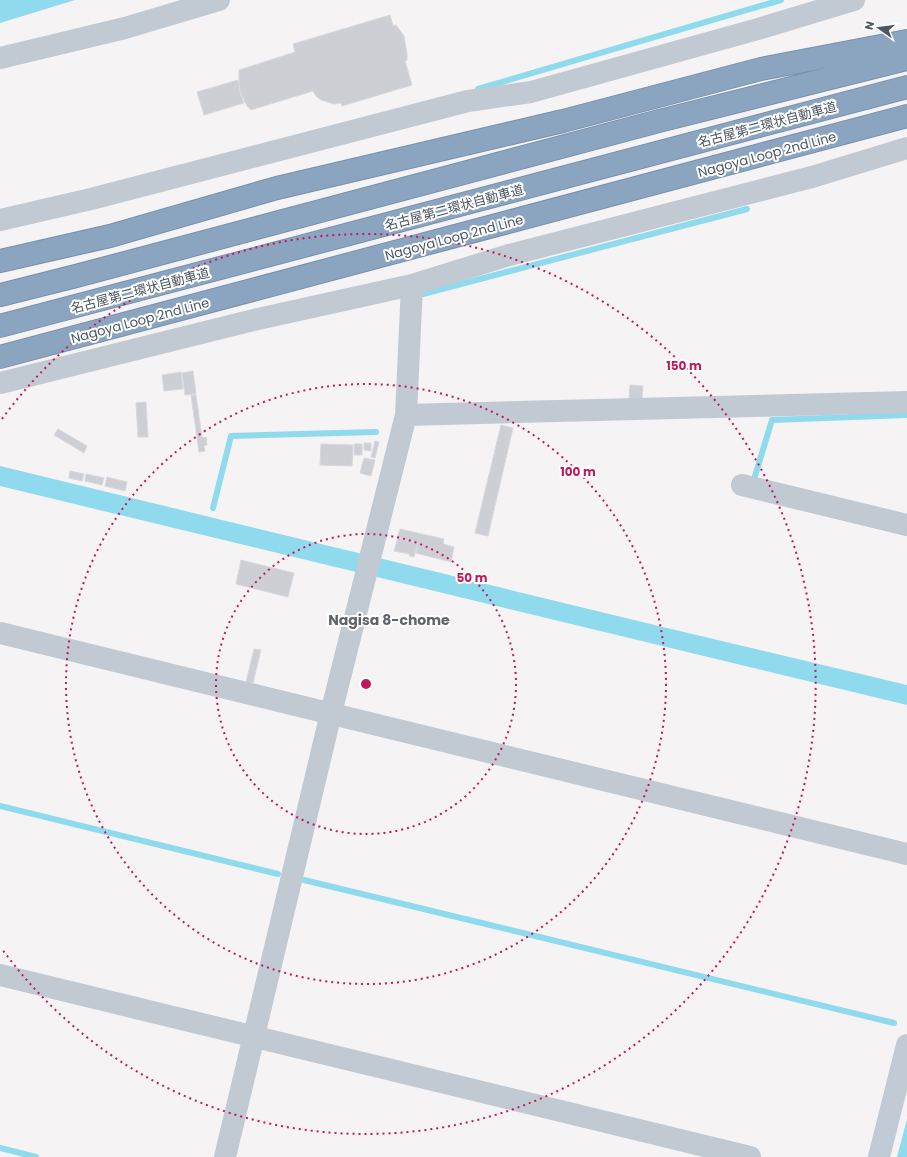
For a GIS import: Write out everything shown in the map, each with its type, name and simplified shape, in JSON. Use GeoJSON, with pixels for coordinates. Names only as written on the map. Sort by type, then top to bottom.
{"type":"FeatureCollection","features":[{"type":"Feature","properties":{"kind":"highway"},"geometry":{"type":"LineString","coordinates":[[0,261],[110,236],[277,188],[563,121],[761,69],[907,41]]}},
{"type":"Feature","properties":{"kind":"highway"},"geometry":{"type":"LineString","coordinates":[[0,295],[92,272],[652,123],[907,59]]}},
{"type":"Feature","properties":{"kind":"highway","name":"名古屋第二環状自動車道"},"geometry":{"type":"LineString","coordinates":[[0,326],[907,88]]}},
{"type":"Feature","properties":{"kind":"highway","name":"Nagoya Loop 2nd Line"},"geometry":{"type":"LineString","coordinates":[[0,357],[907,116]]}},
{"type":"Feature","properties":{"kind":"street"},"geometry":{"type":"LineString","coordinates":[[0,58],[125,28],[219,0]]}},
{"type":"Feature","properties":{"kind":"street"},"geometry":{"type":"LineString","coordinates":[[0,220],[112,193],[468,101],[531,92],[854,0]]}},
{"type":"Feature","properties":{"kind":"street"},"geometry":{"type":"LineString","coordinates":[[0,384],[258,319],[412,284],[509,255],[812,177],[907,148]]}},
{"type":"Feature","properties":{"kind":"street"},"geometry":{"type":"LineString","coordinates":[[225,1157],[331,713],[406,415],[412,284]]}},
{"type":"Feature","properties":{"kind":"street"},"geometry":{"type":"LineString","coordinates":[[406,415],[907,402]]}},
{"type":"Feature","properties":{"kind":"street"},"geometry":{"type":"LineString","coordinates":[[742,485],[907,525]]}},
{"type":"Feature","properties":{"kind":"street"},"geometry":{"type":"LineString","coordinates":[[0,634],[331,713],[907,854]]}},
{"type":"Feature","properties":{"kind":"street"},"geometry":{"type":"LineString","coordinates":[[0,975],[750,1157]]}},
{"type":"Feature","properties":{"kind":"street"},"geometry":{"type":"LineString","coordinates":[[879,1157],[907,1045]]}},
{"type":"Feature","properties":{"kind":"water"},"geometry":{"type":"Polygon","coordinates":[[[0,0],[75,0],[0,23],[0,0]]]}},
{"type":"Feature","properties":{"kind":"water"},"geometry":{"type":"Polygon","coordinates":[[[0,466],[907,685],[907,705],[0,486],[0,466]]]}},
{"type":"Feature","properties":{"kind":"water"},"geometry":{"type":"Polygon","coordinates":[[[907,1119],[907,1157],[897,1157],[907,1119]]]}},
{"type":"Feature","properties":{"kind":"building"},"geometry":{"type":"Polygon","coordinates":[[[390,15],[393,26],[396,25],[404,36],[407,54],[407,60],[405,61],[412,85],[342,106],[341,103],[334,104],[321,100],[313,91],[251,110],[247,106],[239,89],[239,70],[295,52],[293,44],[390,15]]]}},
{"type":"Feature","properties":{"kind":"building"},"geometry":{"type":"Polygon","coordinates":[[[238,80],[244,103],[204,115],[197,92],[238,80]]]}},
{"type":"Feature","properties":{"kind":"building"},"geometry":{"type":"Polygon","coordinates":[[[193,371],[196,394],[185,395],[182,373],[193,371]]]}},
{"type":"Feature","properties":{"kind":"building"},"geometry":{"type":"Polygon","coordinates":[[[181,372],[183,389],[164,391],[162,375],[181,372]]]}},
{"type":"Feature","properties":{"kind":"building"},"geometry":{"type":"Polygon","coordinates":[[[630,385],[643,386],[642,399],[629,398],[630,385]]]}},
{"type":"Feature","properties":{"kind":"building"},"geometry":{"type":"Polygon","coordinates":[[[191,395],[196,395],[202,438],[206,437],[207,445],[204,446],[205,451],[199,452],[191,395]]]}},
{"type":"Feature","properties":{"kind":"building"},"geometry":{"type":"Polygon","coordinates":[[[146,402],[148,437],[138,437],[136,403],[146,402]]]}},
{"type":"Feature","properties":{"kind":"building"},"geometry":{"type":"Polygon","coordinates":[[[501,425],[513,428],[488,536],[475,533],[501,425]]]}},
{"type":"Feature","properties":{"kind":"building"},"geometry":{"type":"Polygon","coordinates":[[[58,429],[87,446],[84,453],[54,435],[58,429]]]}},
{"type":"Feature","properties":{"kind":"building"},"geometry":{"type":"Polygon","coordinates":[[[375,441],[379,442],[375,458],[371,457],[375,441]]]}},
{"type":"Feature","properties":{"kind":"building"},"geometry":{"type":"Polygon","coordinates":[[[364,443],[371,443],[371,451],[364,450],[364,443]]]}},
{"type":"Feature","properties":{"kind":"building"},"geometry":{"type":"Polygon","coordinates":[[[321,444],[353,445],[352,466],[320,465],[321,444]]]}},
{"type":"Feature","properties":{"kind":"building"},"geometry":{"type":"Polygon","coordinates":[[[354,444],[362,444],[362,455],[354,455],[354,444]]]}},
{"type":"Feature","properties":{"kind":"building"},"geometry":{"type":"Polygon","coordinates":[[[364,458],[375,460],[371,476],[360,473],[364,458]]]}},
{"type":"Feature","properties":{"kind":"building"},"geometry":{"type":"Polygon","coordinates":[[[70,471],[84,474],[82,481],[69,478],[70,471]]]}},
{"type":"Feature","properties":{"kind":"building"},"geometry":{"type":"Polygon","coordinates":[[[86,474],[104,478],[102,485],[85,481],[86,474]]]}},
{"type":"Feature","properties":{"kind":"building"},"geometry":{"type":"Polygon","coordinates":[[[107,477],[127,482],[125,491],[105,486],[107,477]]]}},
{"type":"Feature","properties":{"kind":"building"},"geometry":{"type":"Polygon","coordinates":[[[400,529],[444,539],[443,544],[454,547],[451,562],[416,553],[418,543],[397,538],[400,529]]]}},
{"type":"Feature","properties":{"kind":"building"},"geometry":{"type":"Polygon","coordinates":[[[398,538],[418,543],[414,557],[409,556],[410,554],[394,551],[398,538]]]}},
{"type":"Feature","properties":{"kind":"building"},"geometry":{"type":"Polygon","coordinates":[[[241,560],[294,573],[288,597],[236,584],[241,560]]]}},
{"type":"Feature","properties":{"kind":"building"},"geometry":{"type":"Polygon","coordinates":[[[254,649],[261,650],[253,683],[246,682],[254,649]]]}},
{"type":"Feature","properties":{"kind":"waterway"},"geometry":{"type":"LineString","coordinates":[[478,89],[781,0]]}},
{"type":"Feature","properties":{"kind":"waterway"},"geometry":{"type":"LineString","coordinates":[[423,294],[747,209]]}},
{"type":"Feature","properties":{"kind":"waterway"},"geometry":{"type":"LineString","coordinates":[[755,476],[772,420],[907,415]]}},
{"type":"Feature","properties":{"kind":"waterway"},"geometry":{"type":"LineString","coordinates":[[213,508],[231,436],[376,432]]}},
{"type":"Feature","properties":{"kind":"waterway"},"geometry":{"type":"LineString","coordinates":[[0,806],[278,874]]}},
{"type":"Feature","properties":{"kind":"waterway"},"geometry":{"type":"LineString","coordinates":[[304,880],[894,1023]]}},
{"type":"Feature","properties":{"kind":"waterway"},"geometry":{"type":"LineString","coordinates":[[0,1148],[36,1157]]}},
{"type":"Feature","properties":{"kind":"district","name":"Nagisa 8-chome"},"geometry":{"type":"Point","coordinates":[389,620]}}]}
